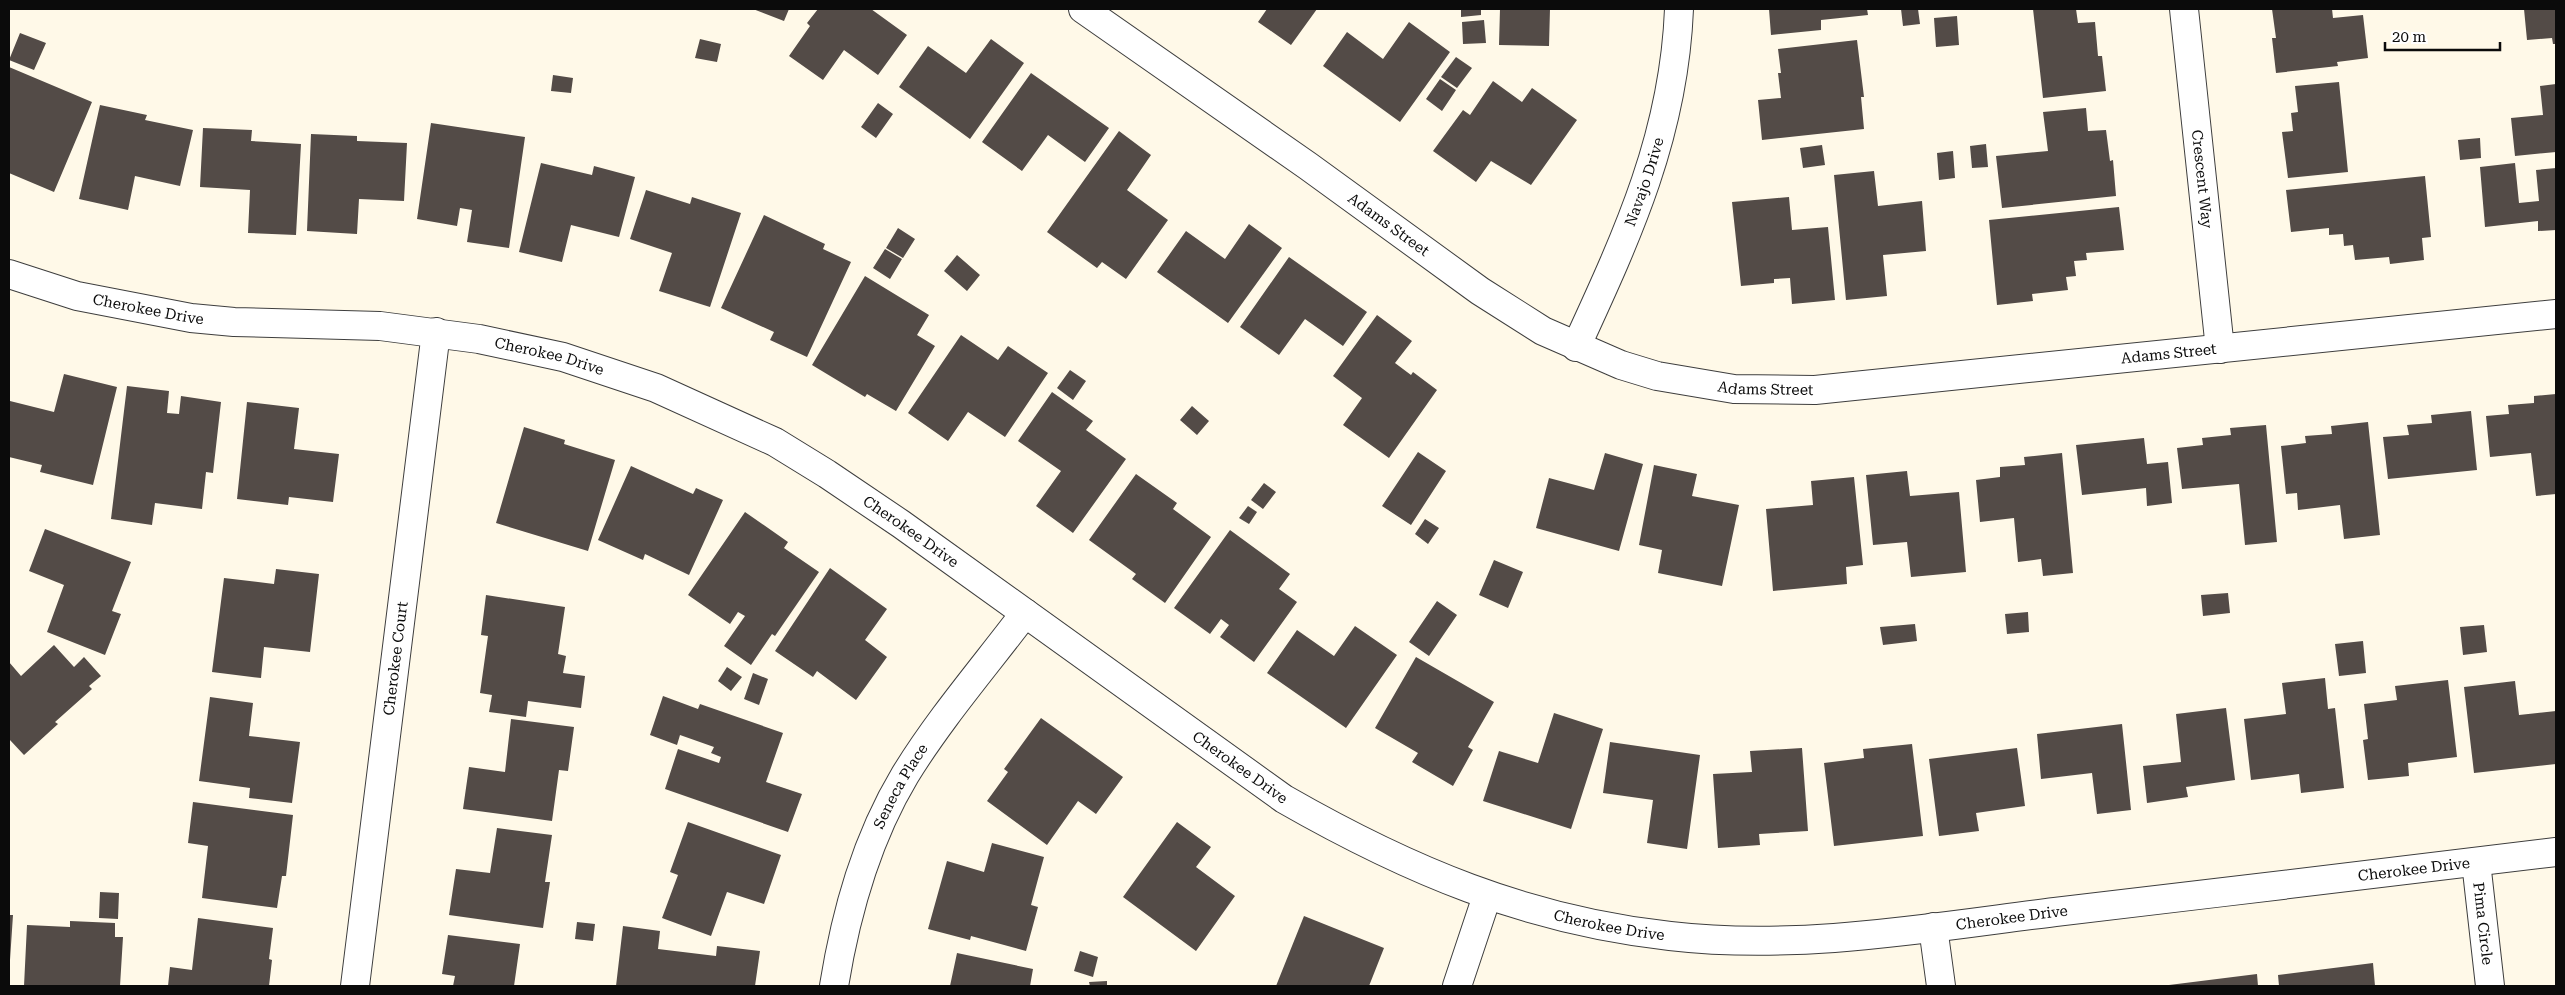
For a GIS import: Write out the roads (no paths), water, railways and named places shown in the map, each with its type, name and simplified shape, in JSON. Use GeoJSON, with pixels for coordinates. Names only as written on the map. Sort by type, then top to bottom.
{"type":"FeatureCollection","features":[{"type":"Feature","properties":{"kind":"street","name":"Navajo Drive"},"geometry":{"type":"LineString","coordinates":[[1576,347],[1625,237],[1645,187],[1656,151],[1672,91],[1678,43],[1679,9]]}},
{"type":"Feature","properties":{"kind":"street","name":"Crescent Way"},"geometry":{"type":"LineString","coordinates":[[2184,9],[2220,350]]}},
{"type":"Feature","properties":{"kind":"street","name":"Adams Street"},"geometry":{"type":"LineString","coordinates":[[1098,13],[1511,312],[1576,347],[1621,365],[1657,376],[1734,389],[1773,391],[1877,385],[2556,314]]}},
{"type":"Feature","properties":{"kind":"street","name":"Cherokee Drive"},"geometry":{"type":"LineString","coordinates":[[9,274],[77,296],[191,318],[234,322],[380,326],[436,332],[539,351],[610,371],[656,388],[766,438],[844,485],[1284,798],[1383,853],[1486,896],[1583,922],[1670,936],[1796,940],[1933,927],[2556,852]]}},
{"type":"Feature","properties":{"kind":"street","name":"Cherokee Court"},"geometry":{"type":"LineString","coordinates":[[355,986],[436,332]]}},
{"type":"Feature","properties":{"kind":"street","name":"Seneca Place"},"geometry":{"type":"LineString","coordinates":[[834,986],[849,908],[863,863],[882,819],[905,775],[933,733],[1025,613]]}},
{"type":"Feature","properties":{"kind":"street","name":"Pima Circle"},"geometry":{"type":"LineString","coordinates":[[2476,862],[2490,986]]}},
{"type":"Feature","properties":{"kind":"street"},"geometry":{"type":"LineString","coordinates":[[1457,986],[1486,896]]}},
{"type":"Feature","properties":{"kind":"street"},"geometry":{"type":"LineString","coordinates":[[1933,927],[1940,986]]}}]}
